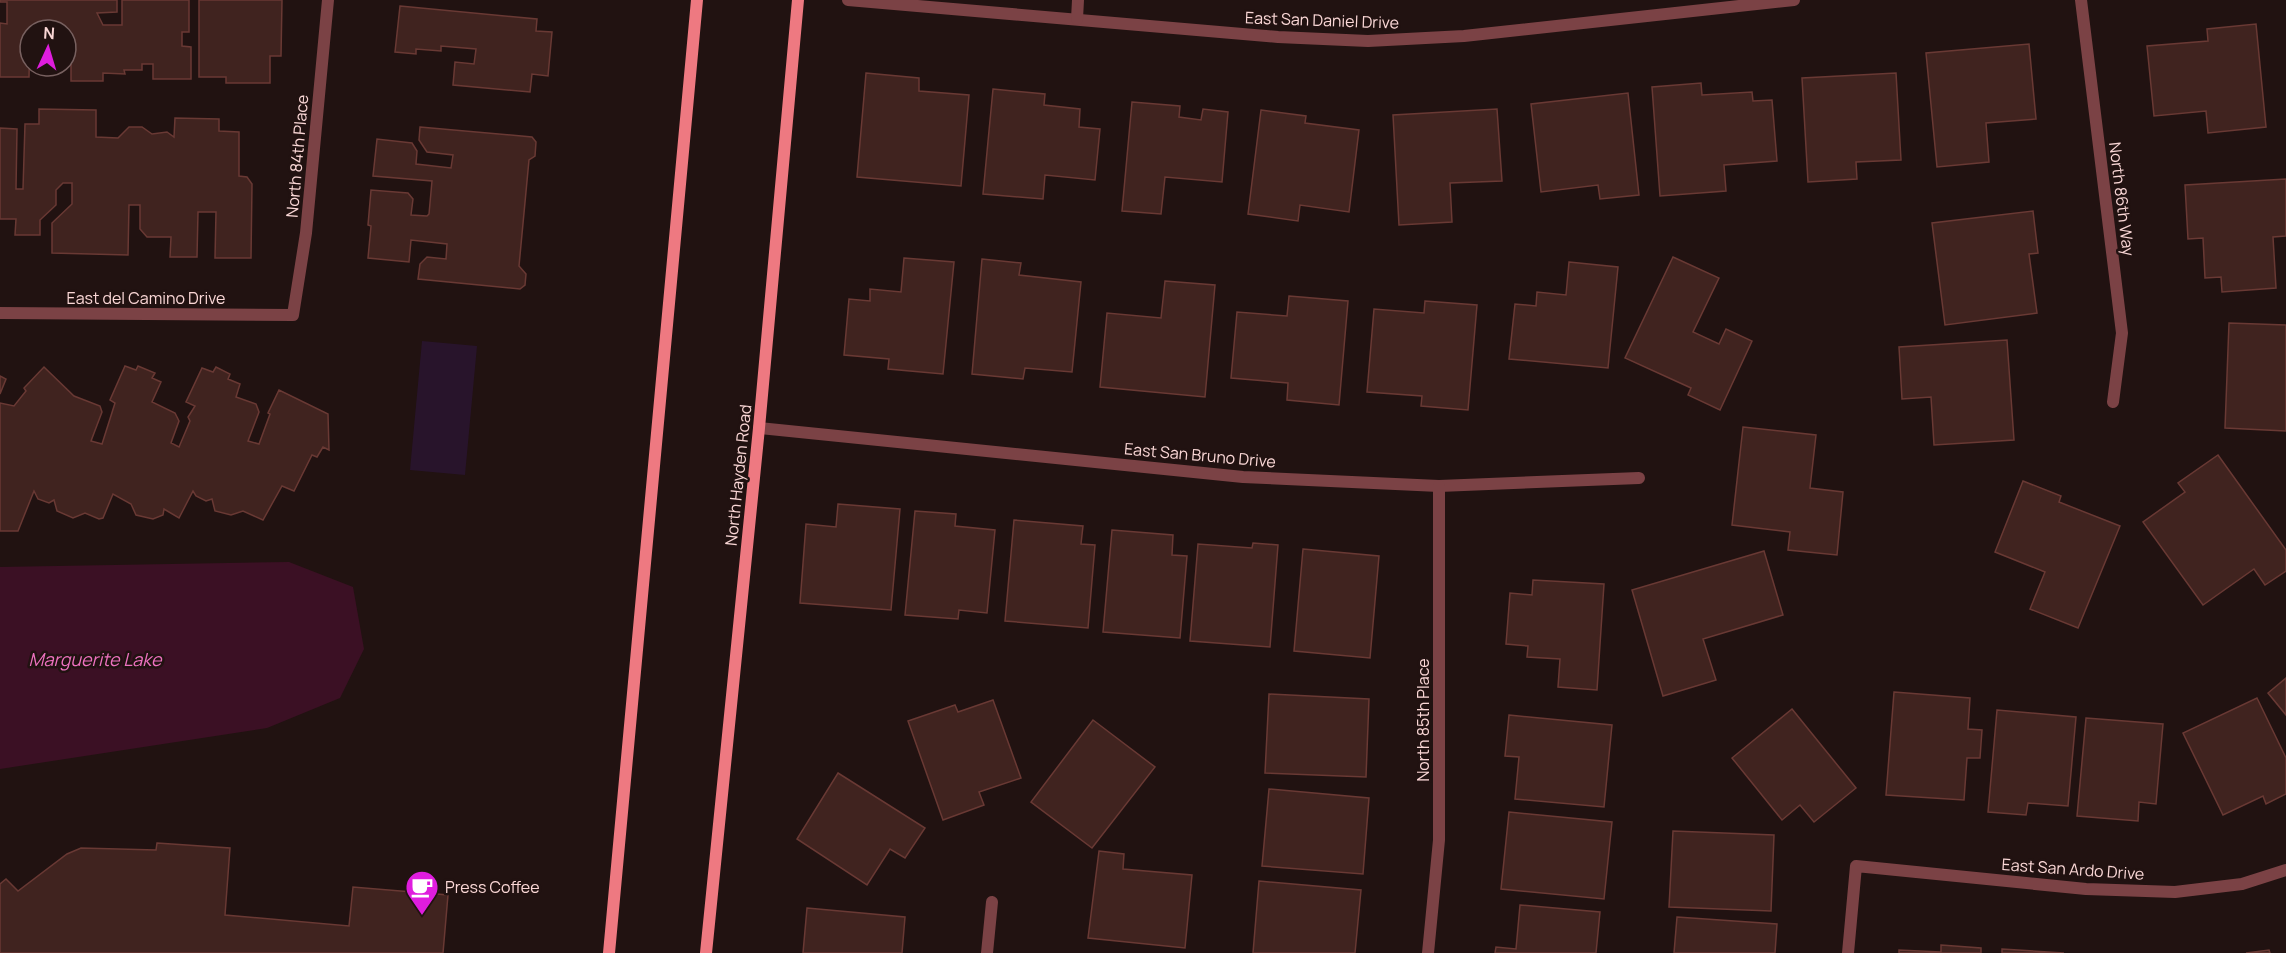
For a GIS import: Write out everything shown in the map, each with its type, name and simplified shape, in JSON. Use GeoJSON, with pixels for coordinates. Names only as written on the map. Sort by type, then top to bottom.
{"type":"FeatureCollection","features":[{"type":"Feature","properties":{"kind":"main road"},"geometry":{"type":"LineString","coordinates":[[609,953],[697,0]]}},
{"type":"Feature","properties":{"kind":"main road","name":"North Hayden Road"},"geometry":{"type":"LineString","coordinates":[[706,953],[759,428],[798,0]]}},
{"type":"Feature","properties":{"kind":"street","name":"North 84th Place"},"geometry":{"type":"LineString","coordinates":[[293,315],[306,233],[328,0]]}},
{"type":"Feature","properties":{"kind":"street","name":"East San Daniel Drive"},"geometry":{"type":"LineString","coordinates":[[848,0],[1278,37],[1368,41],[1464,36],[1794,0]]}},
{"type":"Feature","properties":{"kind":"street"},"geometry":{"type":"LineString","coordinates":[[1077,19],[1078,0]]}},
{"type":"Feature","properties":{"kind":"street","name":"North 86th Way"},"geometry":{"type":"LineString","coordinates":[[2081,0],[2122,333],[2113,402]]}},
{"type":"Feature","properties":{"kind":"street","name":"East del Camino Drive"},"geometry":{"type":"LineString","coordinates":[[0,313],[293,315]]}},
{"type":"Feature","properties":{"kind":"street","name":"East San Bruno Drive"},"geometry":{"type":"LineString","coordinates":[[759,428],[1243,477],[1439,486],[1640,478]]}},
{"type":"Feature","properties":{"kind":"street","name":"North 85th Place"},"geometry":{"type":"LineString","coordinates":[[1428,953],[1439,840],[1439,486]]}},
{"type":"Feature","properties":{"kind":"street","name":"East San Ardo Drive"},"geometry":{"type":"LineString","coordinates":[[1848,953],[1856,866],[2086,889],[2175,892],[2242,884],[2286,870]]}},
{"type":"Feature","properties":{"kind":"street"},"geometry":{"type":"LineString","coordinates":[[987,953],[992,902]]}},
{"type":"Feature","properties":{"kind":"shaded area"},"geometry":{"type":"Polygon","coordinates":[[[422,341],[477,346],[465,475],[410,470],[422,341]]]}},
{"type":"Feature","properties":{"kind":"water","name":"Marguerite Lake"},"geometry":{"type":"Polygon","coordinates":[[[289,562],[353,587],[364,649],[340,698],[267,728],[0,769],[0,567],[289,562]]]}},
{"type":"Feature","properties":{"kind":"building"},"geometry":{"type":"Polygon","coordinates":[[[0,0],[117,0],[117,12],[97,13],[103,25],[122,25],[122,0],[189,0],[189,32],[182,32],[182,46],[191,47],[191,79],[153,79],[153,64],[142,64],[142,70],[124,70],[125,74],[103,73],[103,81],[71,81],[71,78],[78,78],[78,18],[18,18],[18,77],[0,77],[0,23],[7,24],[7,2],[0,2],[0,0]]]}},
{"type":"Feature","properties":{"kind":"building"},"geometry":{"type":"Polygon","coordinates":[[[199,0],[282,0],[281,56],[270,56],[270,83],[226,83],[226,77],[199,77],[199,0]]]}},
{"type":"Feature","properties":{"kind":"building"},"geometry":{"type":"Polygon","coordinates":[[[400,6],[537,19],[536,31],[552,32],[548,76],[532,74],[530,92],[453,85],[455,62],[474,64],[476,49],[441,46],[441,51],[416,49],[416,54],[395,52],[400,6]]]}},
{"type":"Feature","properties":{"kind":"building"},"geometry":{"type":"Polygon","coordinates":[[[2256,24],[2266,127],[2208,133],[2206,111],[2154,116],[2147,46],[2208,41],[2207,29],[2256,24]]]}},
{"type":"Feature","properties":{"kind":"building"},"geometry":{"type":"Polygon","coordinates":[[[2029,44],[2036,119],[1986,123],[1989,162],[1937,167],[1926,53],[2029,44]]]}},
{"type":"Feature","properties":{"kind":"building"},"geometry":{"type":"Polygon","coordinates":[[[866,73],[919,78],[919,91],[969,95],[961,186],[857,177],[866,73]]]}},
{"type":"Feature","properties":{"kind":"building"},"geometry":{"type":"Polygon","coordinates":[[[1896,73],[1901,160],[1856,162],[1857,179],[1808,182],[1802,78],[1896,73]]]}},
{"type":"Feature","properties":{"kind":"building"},"geometry":{"type":"Polygon","coordinates":[[[1701,83],[1702,95],[1752,92],[1753,101],[1772,100],[1777,161],[1724,165],[1726,191],[1660,196],[1652,87],[1701,83]]]}},
{"type":"Feature","properties":{"kind":"building"},"geometry":{"type":"Polygon","coordinates":[[[993,89],[1045,94],[1044,105],[1080,109],[1079,127],[1100,129],[1095,180],[1045,175],[1043,199],[983,194],[993,89]]]}},
{"type":"Feature","properties":{"kind":"building"},"geometry":{"type":"Polygon","coordinates":[[[1628,93],[1639,195],[1600,199],[1598,185],[1541,192],[1531,104],[1628,93]]]}},
{"type":"Feature","properties":{"kind":"building"},"geometry":{"type":"Polygon","coordinates":[[[1132,102],[1180,106],[1179,117],[1201,120],[1203,109],[1228,112],[1222,182],[1165,177],[1161,214],[1122,211],[1132,102]]]}},
{"type":"Feature","properties":{"kind":"building"},"geometry":{"type":"Polygon","coordinates":[[[39,109],[96,110],[96,137],[118,138],[129,127],[142,127],[152,134],[167,132],[174,137],[175,118],[219,119],[219,131],[239,132],[239,176],[247,177],[252,184],[251,258],[215,258],[216,212],[198,212],[197,257],[170,257],[171,237],[147,237],[140,229],[140,205],[129,205],[128,255],[52,253],[52,223],[72,204],[72,183],[63,183],[56,190],[56,205],[40,220],[40,235],[15,235],[16,219],[0,219],[0,128],[17,129],[16,189],[23,189],[25,124],[39,124],[39,109]]]}},
{"type":"Feature","properties":{"kind":"building"},"geometry":{"type":"Polygon","coordinates":[[[1497,109],[1502,181],[1450,183],[1452,222],[1399,225],[1393,115],[1497,109]]]}},
{"type":"Feature","properties":{"kind":"building"},"geometry":{"type":"Polygon","coordinates":[[[1261,110],[1306,116],[1305,123],[1359,130],[1349,212],[1300,205],[1298,221],[1248,214],[1261,110]]]}},
{"type":"Feature","properties":{"kind":"building"},"geometry":{"type":"Polygon","coordinates":[[[420,127],[532,137],[536,142],[535,156],[529,160],[519,266],[526,274],[525,285],[520,289],[418,279],[420,264],[427,257],[446,259],[447,244],[411,240],[409,262],[368,258],[371,190],[408,193],[413,199],[411,215],[427,216],[432,181],[373,176],[377,139],[412,143],[417,151],[416,164],[451,168],[453,155],[427,152],[419,140],[420,127]]]}},
{"type":"Feature","properties":{"kind":"building"},"geometry":{"type":"Polygon","coordinates":[[[2286,179],[2286,236],[2273,237],[2276,288],[2222,292],[2221,277],[2205,278],[2203,238],[2188,239],[2185,185],[2286,179]]]}},
{"type":"Feature","properties":{"kind":"building"},"geometry":{"type":"Polygon","coordinates":[[[2033,211],[2038,253],[2029,254],[2037,313],[1945,325],[1932,223],[2033,211]]]}},
{"type":"Feature","properties":{"kind":"building"},"geometry":{"type":"Polygon","coordinates":[[[1673,257],[1719,278],[1693,332],[1719,344],[1726,329],[1752,341],[1720,410],[1688,395],[1691,388],[1625,358],[1673,257]]]}},
{"type":"Feature","properties":{"kind":"building"},"geometry":{"type":"Polygon","coordinates":[[[904,258],[954,262],[943,374],[888,369],[889,359],[844,355],[849,299],[870,301],[870,289],[901,292],[904,258]]]}},
{"type":"Feature","properties":{"kind":"building"},"geometry":{"type":"Polygon","coordinates":[[[982,259],[1021,263],[1019,275],[1081,282],[1072,372],[1025,368],[1023,379],[972,374],[982,259]]]}},
{"type":"Feature","properties":{"kind":"building"},"geometry":{"type":"Polygon","coordinates":[[[1569,262],[1618,267],[1608,368],[1509,359],[1515,304],[1536,306],[1537,292],[1566,295],[1569,262]]]}},
{"type":"Feature","properties":{"kind":"building"},"geometry":{"type":"Polygon","coordinates":[[[1165,281],[1215,285],[1205,397],[1100,387],[1107,313],[1161,318],[1165,281]]]}},
{"type":"Feature","properties":{"kind":"building"},"geometry":{"type":"Polygon","coordinates":[[[1289,296],[1348,301],[1339,405],[1287,400],[1288,383],[1231,378],[1237,312],[1287,316],[1289,296]]]}},
{"type":"Feature","properties":{"kind":"building"},"geometry":{"type":"Polygon","coordinates":[[[1425,301],[1477,305],[1468,410],[1421,406],[1422,396],[1367,392],[1374,309],[1424,313],[1425,301]]]}},
{"type":"Feature","properties":{"kind":"building"},"geometry":{"type":"Polygon","coordinates":[[[2229,323],[2286,325],[2286,431],[2225,428],[2229,323]]]}},
{"type":"Feature","properties":{"kind":"building"},"geometry":{"type":"Polygon","coordinates":[[[2007,340],[2014,440],[1934,445],[1931,397],[1902,399],[1899,347],[2007,340]]]}},
{"type":"Feature","properties":{"kind":"building"},"geometry":{"type":"Polygon","coordinates":[[[125,366],[136,370],[138,366],[155,373],[152,378],[161,382],[152,402],[175,413],[179,421],[171,443],[179,447],[190,421],[188,417],[195,406],[186,402],[202,368],[213,372],[216,367],[230,374],[228,379],[240,384],[236,397],[256,404],[259,412],[248,441],[259,444],[270,414],[268,413],[279,390],[328,414],[329,450],[323,447],[317,457],[312,455],[294,491],[282,486],[263,520],[243,511],[231,515],[215,511],[212,499],[206,501],[196,496],[193,491],[179,518],[164,509],[163,515],[153,519],[136,515],[131,504],[113,494],[103,518],[99,519],[85,513],[73,518],[57,511],[54,500],[49,503],[38,499],[34,491],[18,531],[0,531],[0,403],[14,406],[26,391],[24,388],[44,367],[74,396],[100,406],[102,412],[91,441],[102,444],[115,403],[110,400],[125,366]]]}},
{"type":"Feature","properties":{"kind":"building"},"geometry":{"type":"Polygon","coordinates":[[[0,376],[6,379],[0,394],[0,376]]]}},
{"type":"Feature","properties":{"kind":"building"},"geometry":{"type":"Polygon","coordinates":[[[1743,427],[1816,435],[1810,488],[1843,492],[1837,555],[1788,550],[1790,532],[1732,525],[1743,427]]]}},
{"type":"Feature","properties":{"kind":"building"},"geometry":{"type":"Polygon","coordinates":[[[2218,455],[2286,550],[2286,571],[2265,585],[2254,569],[2203,605],[2143,522],[2185,492],[2178,483],[2218,455]]]}},
{"type":"Feature","properties":{"kind":"building"},"geometry":{"type":"Polygon","coordinates":[[[2023,481],[2061,496],[2059,502],[2120,526],[2078,628],[2030,609],[2045,572],[1995,552],[2023,481]]]}},
{"type":"Feature","properties":{"kind":"building"},"geometry":{"type":"Polygon","coordinates":[[[838,504],[900,509],[891,610],[800,603],[806,524],[836,527],[838,504]]]}},
{"type":"Feature","properties":{"kind":"building"},"geometry":{"type":"Polygon","coordinates":[[[915,511],[956,514],[955,526],[995,530],[987,613],[959,610],[958,619],[905,615],[915,511]]]}},
{"type":"Feature","properties":{"kind":"building"},"geometry":{"type":"Polygon","coordinates":[[[1014,520],[1083,526],[1081,544],[1095,545],[1088,628],[1005,621],[1014,520]]]}},
{"type":"Feature","properties":{"kind":"building"},"geometry":{"type":"Polygon","coordinates":[[[1112,530],[1173,535],[1172,555],[1187,556],[1180,638],[1103,632],[1112,530]]]}},
{"type":"Feature","properties":{"kind":"building"},"geometry":{"type":"Polygon","coordinates":[[[1253,543],[1278,545],[1270,647],[1190,641],[1198,544],[1252,548],[1253,543]]]}},
{"type":"Feature","properties":{"kind":"building"},"geometry":{"type":"Polygon","coordinates":[[[1303,549],[1379,556],[1370,658],[1294,651],[1303,549]]]}},
{"type":"Feature","properties":{"kind":"building"},"geometry":{"type":"Polygon","coordinates":[[[1764,551],[1783,615],[1703,639],[1716,680],[1663,696],[1632,590],[1764,551]]]}},
{"type":"Feature","properties":{"kind":"building"},"geometry":{"type":"Polygon","coordinates":[[[1533,580],[1604,584],[1597,690],[1558,687],[1560,659],[1527,657],[1528,646],[1506,644],[1510,593],[1532,595],[1533,580]]]}},
{"type":"Feature","properties":{"kind":"building"},"geometry":{"type":"Polygon","coordinates":[[[2286,678],[2286,715],[2268,693],[2286,678]]]}},
{"type":"Feature","properties":{"kind":"building"},"geometry":{"type":"Polygon","coordinates":[[[1894,692],[1970,698],[1968,729],[1982,730],[1980,758],[1967,758],[1964,800],[1886,795],[1894,692]]]}},
{"type":"Feature","properties":{"kind":"building"},"geometry":{"type":"Polygon","coordinates":[[[1269,694],[1369,699],[1366,777],[1265,773],[1269,694]]]}},
{"type":"Feature","properties":{"kind":"building"},"geometry":{"type":"Polygon","coordinates":[[[2257,698],[2286,758],[2286,794],[2266,804],[2263,796],[2223,815],[2183,733],[2257,698]]]}},
{"type":"Feature","properties":{"kind":"building"},"geometry":{"type":"Polygon","coordinates":[[[993,700],[1021,778],[979,792],[984,805],[943,820],[908,721],[955,705],[958,712],[993,700]]]}},
{"type":"Feature","properties":{"kind":"building"},"geometry":{"type":"Polygon","coordinates":[[[1792,709],[1856,788],[1814,822],[1800,805],[1782,820],[1732,758],[1792,709]]]}},
{"type":"Feature","properties":{"kind":"building"},"geometry":{"type":"Polygon","coordinates":[[[1997,710],[2076,717],[2068,806],[2028,803],[2026,815],[1988,812],[1997,710]]]}},
{"type":"Feature","properties":{"kind":"building"},"geometry":{"type":"Polygon","coordinates":[[[1509,715],[1612,725],[1604,807],[1515,799],[1519,757],[1505,756],[1509,715]]]}},
{"type":"Feature","properties":{"kind":"building"},"geometry":{"type":"Polygon","coordinates":[[[2086,718],[2163,724],[2156,804],[2139,802],[2138,821],[2077,816],[2086,718]]]}},
{"type":"Feature","properties":{"kind":"building"},"geometry":{"type":"Polygon","coordinates":[[[1093,720],[1155,767],[1092,848],[1031,802],[1093,720]]]}},
{"type":"Feature","properties":{"kind":"building"},"geometry":{"type":"Polygon","coordinates":[[[838,773],[925,828],[905,858],[890,849],[867,885],[797,839],[838,773]]]}},
{"type":"Feature","properties":{"kind":"building"},"geometry":{"type":"Polygon","coordinates":[[[1269,789],[1369,798],[1363,874],[1262,866],[1269,789]]]}},
{"type":"Feature","properties":{"kind":"building"},"geometry":{"type":"Polygon","coordinates":[[[1509,812],[1612,822],[1604,899],[1501,889],[1509,812]]]}},
{"type":"Feature","properties":{"kind":"building"},"geometry":{"type":"Polygon","coordinates":[[[1673,831],[1774,835],[1771,911],[1669,907],[1673,831]]]}},
{"type":"Feature","properties":{"kind":"building"},"geometry":{"type":"Polygon","coordinates":[[[157,843],[230,848],[225,915],[349,926],[353,887],[448,895],[443,953],[0,953],[0,884],[6,879],[18,891],[67,854],[81,848],[156,850],[157,843]]]}},
{"type":"Feature","properties":{"kind":"building"},"geometry":{"type":"Polygon","coordinates":[[[1099,851],[1124,854],[1123,869],[1192,875],[1185,948],[1088,938],[1099,851]]]}},
{"type":"Feature","properties":{"kind":"building"},"geometry":{"type":"Polygon","coordinates":[[[1259,881],[1361,890],[1355,953],[1253,953],[1259,881]]]}},
{"type":"Feature","properties":{"kind":"building"},"geometry":{"type":"Polygon","coordinates":[[[1520,905],[1600,912],[1596,953],[1495,953],[1496,947],[1516,949],[1520,905]]]}},
{"type":"Feature","properties":{"kind":"building"},"geometry":{"type":"Polygon","coordinates":[[[807,908],[905,917],[902,953],[803,953],[807,908]]]}},
{"type":"Feature","properties":{"kind":"building"},"geometry":{"type":"Polygon","coordinates":[[[1677,917],[1777,924],[1775,953],[1674,953],[1677,917]]]}},
{"type":"Feature","properties":{"kind":"building"},"geometry":{"type":"Polygon","coordinates":[[[1941,945],[1981,948],[1981,953],[1899,953],[1899,950],[1941,952],[1941,945]]]}},
{"type":"Feature","properties":{"kind":"building"},"geometry":{"type":"Polygon","coordinates":[[[2002,949],[2064,953],[2002,953],[2002,949]]]}},
{"type":"Feature","properties":{"kind":"building"},"geometry":{"type":"Polygon","coordinates":[[[2269,950],[2270,953],[2246,953],[2269,950]]]}},
{"type":"Feature","properties":{"kind":"place","name":"Press Coffee"},"geometry":{"type":"Point","coordinates":[422,916]}}]}
